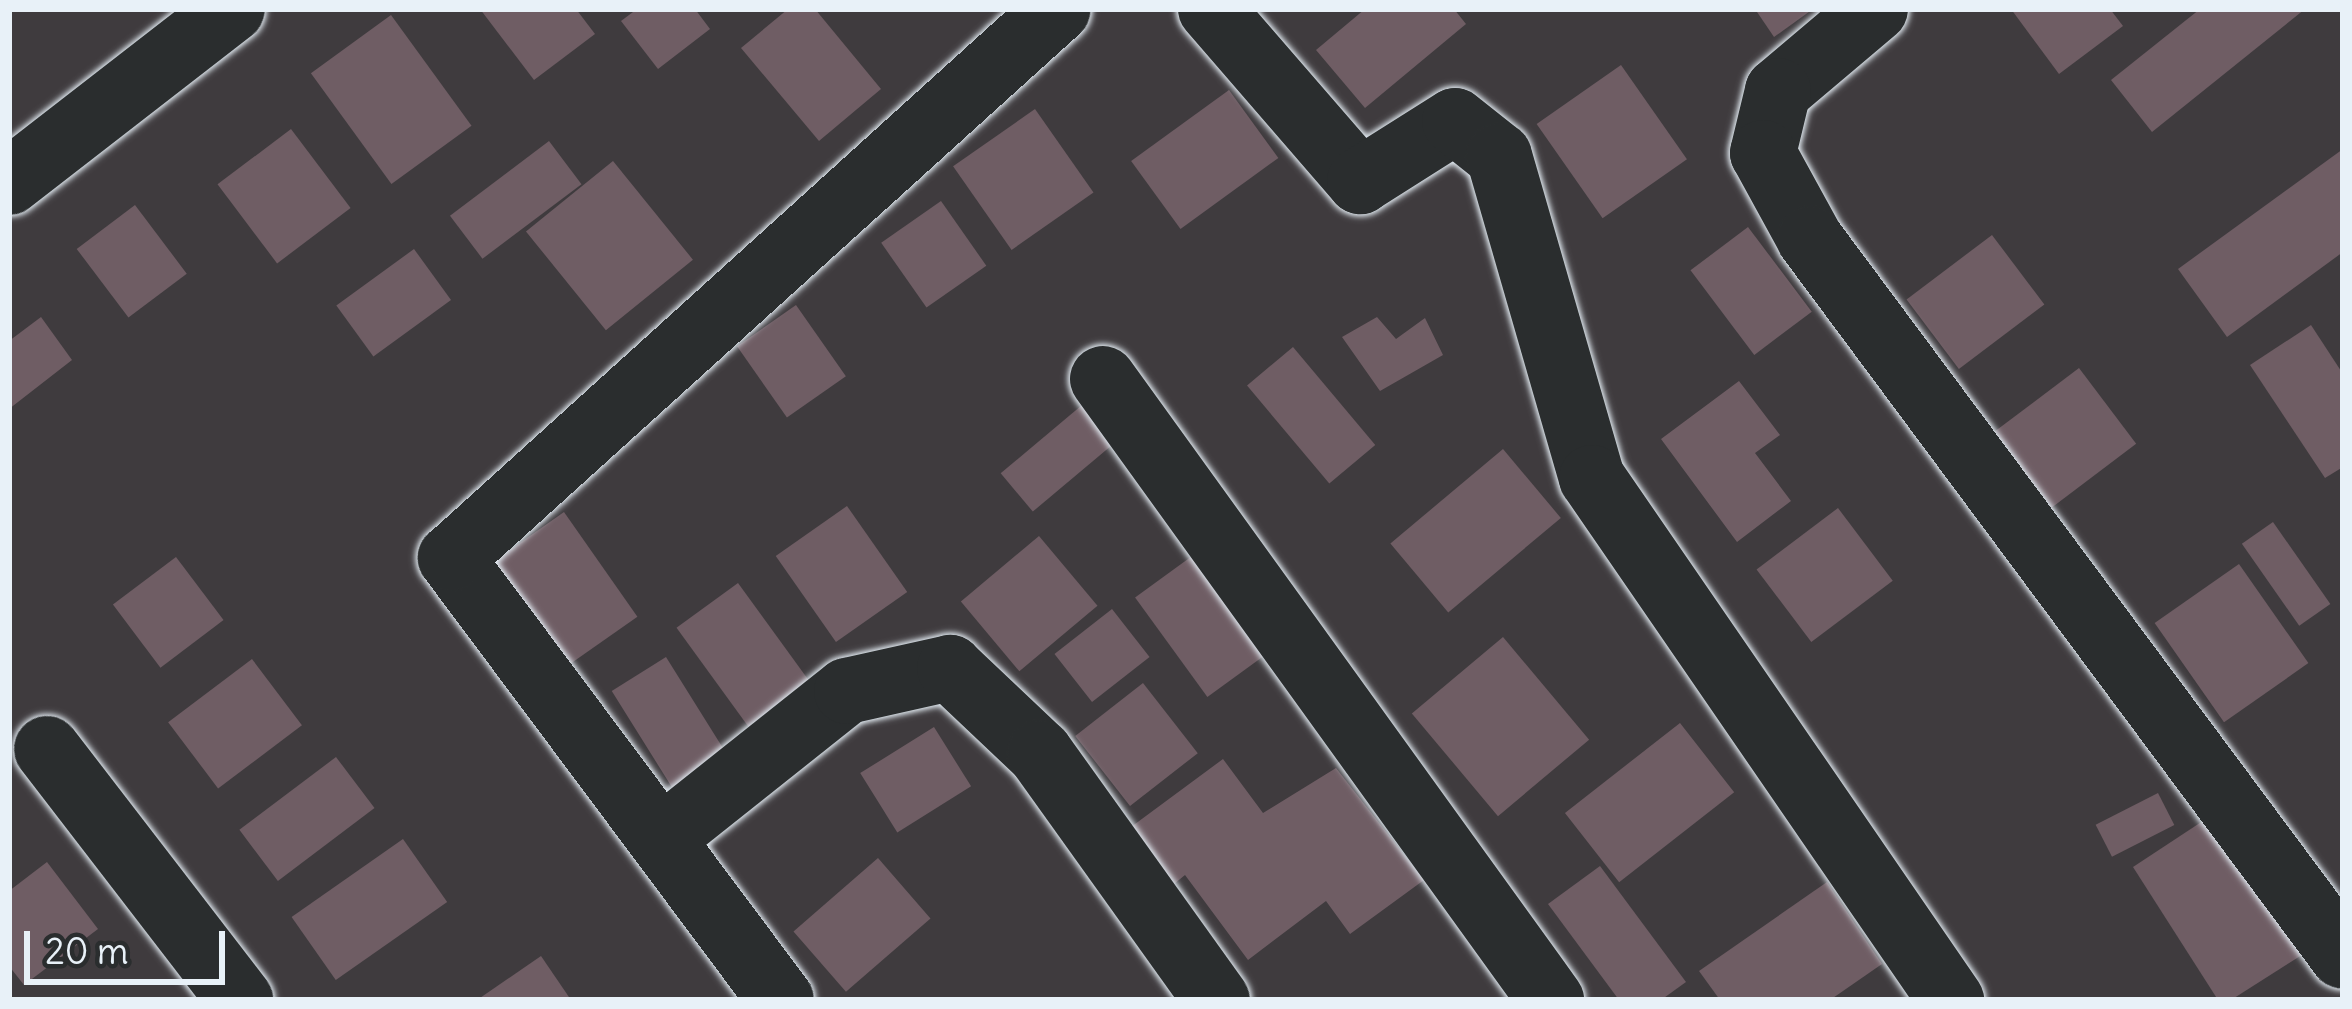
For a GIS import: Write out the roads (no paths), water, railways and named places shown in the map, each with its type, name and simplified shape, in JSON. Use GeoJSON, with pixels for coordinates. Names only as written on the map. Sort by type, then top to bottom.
{"type":"FeatureCollection","features":[{"type":"Feature","properties":{"kind":"street"},"geometry":{"type":"LineString","coordinates":[[9,182],[232,9]]}},
{"type":"Feature","properties":{"kind":"street"},"geometry":{"type":"LineString","coordinates":[[781,1000],[451,558],[1058,9]]}},
{"type":"Feature","properties":{"kind":"street"},"geometry":{"type":"LineString","coordinates":[[1211,9],[1360,181],[1456,121],[1499,157],[1592,478],[1951,1000]]}},
{"type":"Feature","properties":{"kind":"street"},"geometry":{"type":"LineString","coordinates":[[1875,9],[1778,91],[1763,153],[1810,239],[2343,956]]}},
{"type":"Feature","properties":{"kind":"street"},"geometry":{"type":"LineString","coordinates":[[1103,379],[1551,1000]]}},
{"type":"Feature","properties":{"kind":"street"},"geometry":{"type":"LineString","coordinates":[[662,838],[847,692],[950,668],[1040,753],[1217,1000]]}},
{"type":"Feature","properties":{"kind":"street"},"geometry":{"type":"LineString","coordinates":[[47,748],[240,1000]]}}]}
